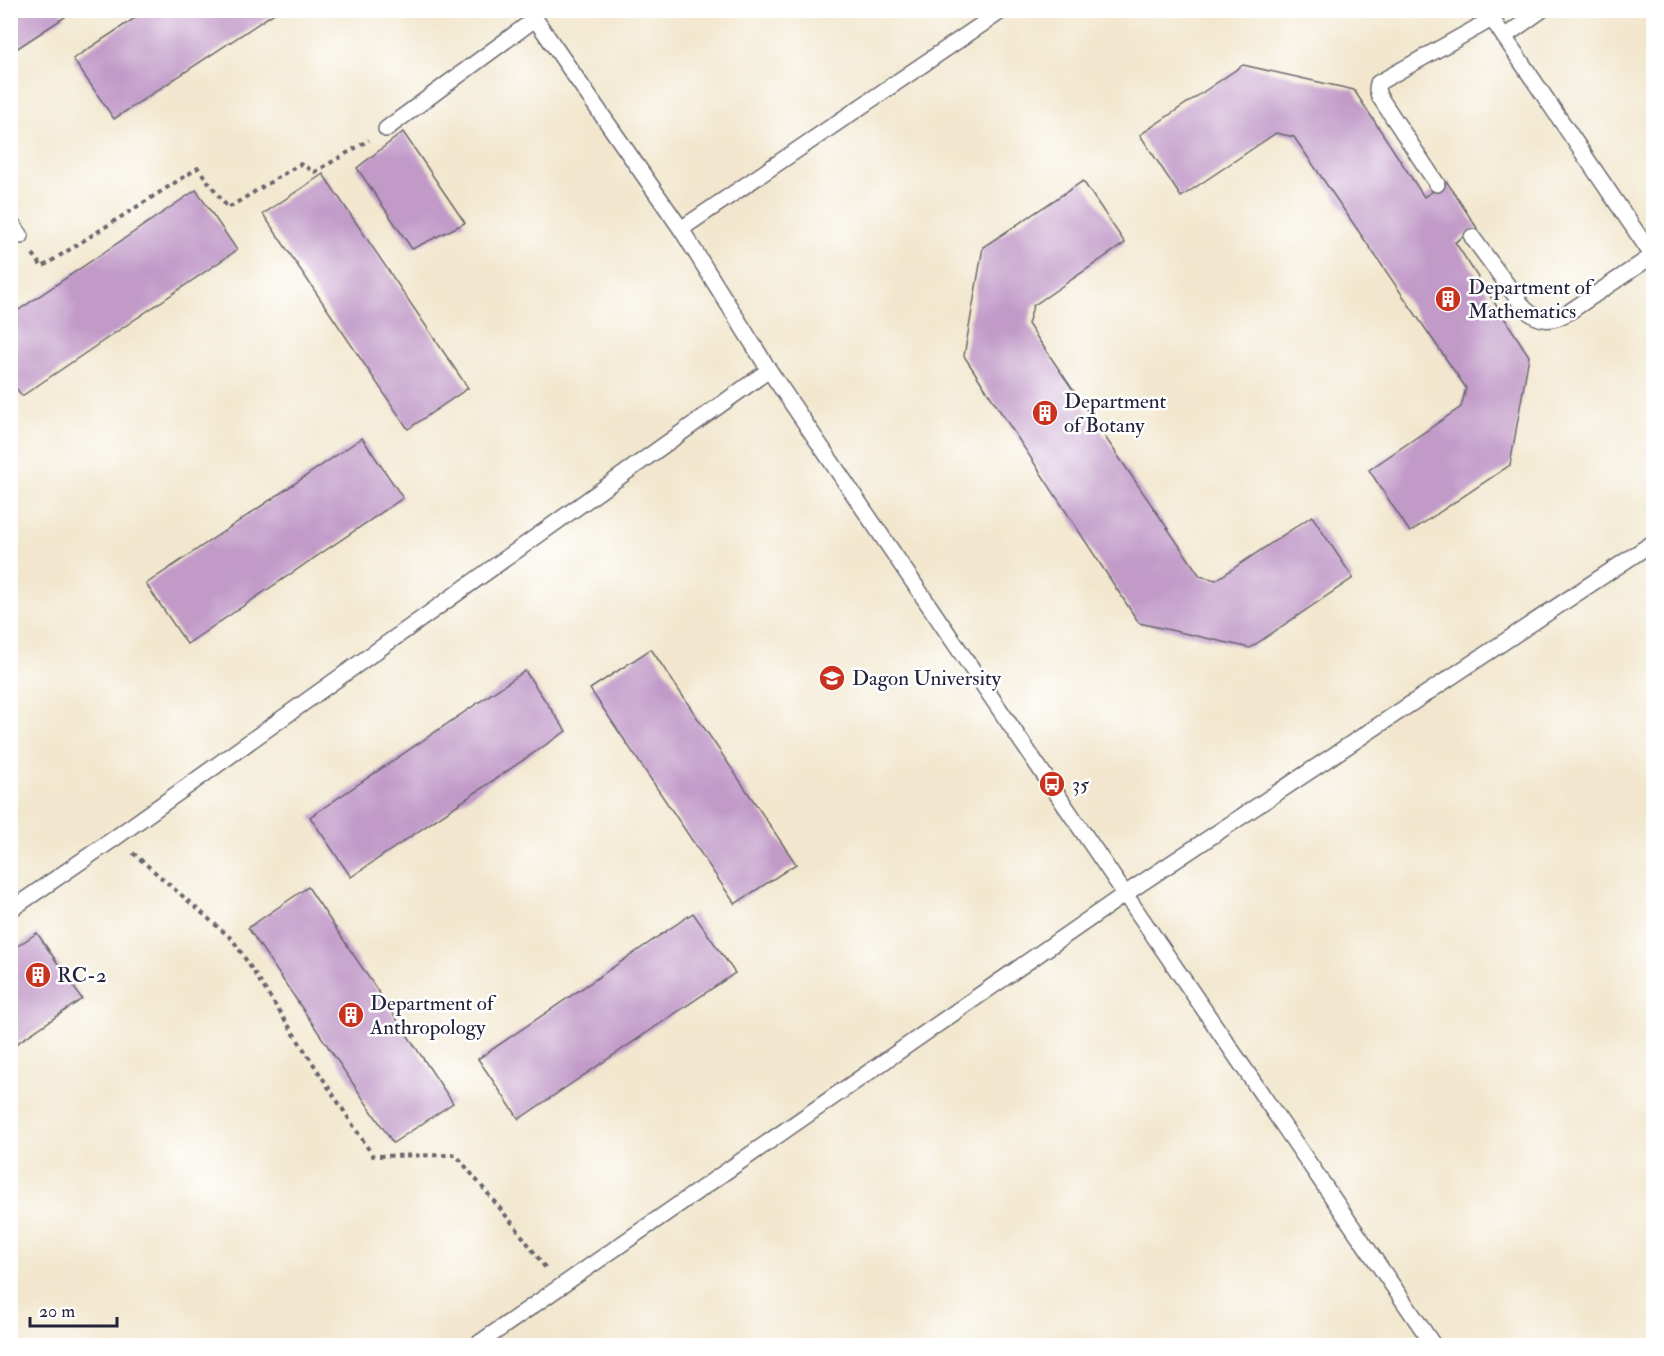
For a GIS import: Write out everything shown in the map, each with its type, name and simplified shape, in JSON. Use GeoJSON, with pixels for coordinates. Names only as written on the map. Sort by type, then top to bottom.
{"type":"FeatureCollection","features":[{"type":"Feature","properties":{"kind":"lane"},"geometry":{"type":"LineString","coordinates":[[681,229],[1002,10]]}},
{"type":"Feature","properties":{"kind":"lane"},"geometry":{"type":"LineString","coordinates":[[1504,37],[1542,10]]}},
{"type":"Feature","properties":{"kind":"lane"},"geometry":{"type":"LineString","coordinates":[[386,129],[532,15],[681,229],[769,370],[1434,1346]]}},
{"type":"Feature","properties":{"kind":"lane"},"geometry":{"type":"LineString","coordinates":[[1437,184],[1383,103],[1377,89],[1378,83],[1489,15],[1648,240],[1653,257],[1569,312],[1544,321],[1525,309],[1472,237]]}},
{"type":"Feature","properties":{"kind":"lane"},"geometry":{"type":"LineString","coordinates":[[10,221],[21,236]]}},
{"type":"Feature","properties":{"kind":"lane"},"geometry":{"type":"LineString","coordinates":[[10,910],[115,838],[769,370]]}},
{"type":"Feature","properties":{"kind":"lane"},"geometry":{"type":"LineString","coordinates":[[475,1346],[1125,894],[1653,542]]}},
{"type":"Feature","properties":{"kind":"path"},"geometry":{"type":"LineString","coordinates":[[21,236],[42,267],[198,168],[228,208],[300,164],[315,172],[386,129]]}},
{"type":"Feature","properties":{"kind":"path"},"geometry":{"type":"LineString","coordinates":[[115,838],[233,940],[373,1156],[456,1155],[517,1229],[560,1287]]}},
{"type":"Feature","properties":{"kind":"building"},"geometry":{"type":"Polygon","coordinates":[[[10,10],[60,10],[65,17],[10,53],[10,10]]]}},
{"type":"Feature","properties":{"kind":"building"},"geometry":{"type":"Polygon","coordinates":[[[147,10],[279,10],[114,119],[73,59],[147,10]]]}},
{"type":"Feature","properties":{"kind":"building","name":"Department of Mathematics"},"geometry":{"type":"Polygon","coordinates":[[[1243,65],[1354,90],[1424,197],[1447,182],[1477,228],[1455,242],[1529,356],[1510,465],[1410,532],[1369,470],[1461,407],[1466,388],[1294,137],[1276,133],[1181,197],[1140,135],[1243,65]]]}},
{"type":"Feature","properties":{"kind":"building"},"geometry":{"type":"Polygon","coordinates":[[[403,132],[465,223],[412,249],[357,168],[403,132]]]}},
{"type":"Feature","properties":{"kind":"building"},"geometry":{"type":"Polygon","coordinates":[[[323,174],[468,388],[408,429],[263,214],[323,174]]]}},
{"type":"Feature","properties":{"kind":"building","name":"Department of Botany"},"geometry":{"type":"Polygon","coordinates":[[[1083,181],[1125,243],[1033,306],[1028,324],[1200,576],[1216,580],[1312,516],[1353,578],[1250,648],[1139,623],[964,356],[983,247],[1083,181]]]}},
{"type":"Feature","properties":{"kind":"building"},"geometry":{"type":"Polygon","coordinates":[[[196,190],[237,250],[22,396],[10,380],[10,316],[196,190]]]}},
{"type":"Feature","properties":{"kind":"building"},"geometry":{"type":"Polygon","coordinates":[[[362,438],[403,498],[187,644],[146,584],[362,438]]]}},
{"type":"Feature","properties":{"kind":"building"},"geometry":{"type":"Polygon","coordinates":[[[651,649],[796,864],[735,904],[590,689],[651,649]]]}},
{"type":"Feature","properties":{"kind":"building"},"geometry":{"type":"Polygon","coordinates":[[[525,671],[566,731],[351,877],[310,817],[525,671]]]}},
{"type":"Feature","properties":{"kind":"building","name":"Department of Anthropology"},"geometry":{"type":"Polygon","coordinates":[[[308,887],[453,1103],[393,1143],[248,928],[308,887]]]}},
{"type":"Feature","properties":{"kind":"building"},"geometry":{"type":"Polygon","coordinates":[[[693,913],[735,973],[519,1119],[478,1059],[693,913]]]}},
{"type":"Feature","properties":{"kind":"building","name":"RC-2"},"geometry":{"type":"Polygon","coordinates":[[[37,933],[82,999],[10,1048],[10,951],[37,933]]]}},
{"type":"Feature","properties":{"kind":"place","name":"Department of Mathematics"},"geometry":{"type":"Point","coordinates":[1448,299]}},
{"type":"Feature","properties":{"kind":"place","name":"Department of Botany"},"geometry":{"type":"Point","coordinates":[1045,413]}},
{"type":"Feature","properties":{"kind":"place","name":"Dagon University"},"geometry":{"type":"Point","coordinates":[832,678]}},
{"type":"Feature","properties":{"kind":"place","name":"35"},"geometry":{"type":"Point","coordinates":[1052,784]}},
{"type":"Feature","properties":{"kind":"place","name":"RC-2"},"geometry":{"type":"Point","coordinates":[38,975]}},
{"type":"Feature","properties":{"kind":"place","name":"Department of Anthropology"},"geometry":{"type":"Point","coordinates":[351,1015]}}]}
